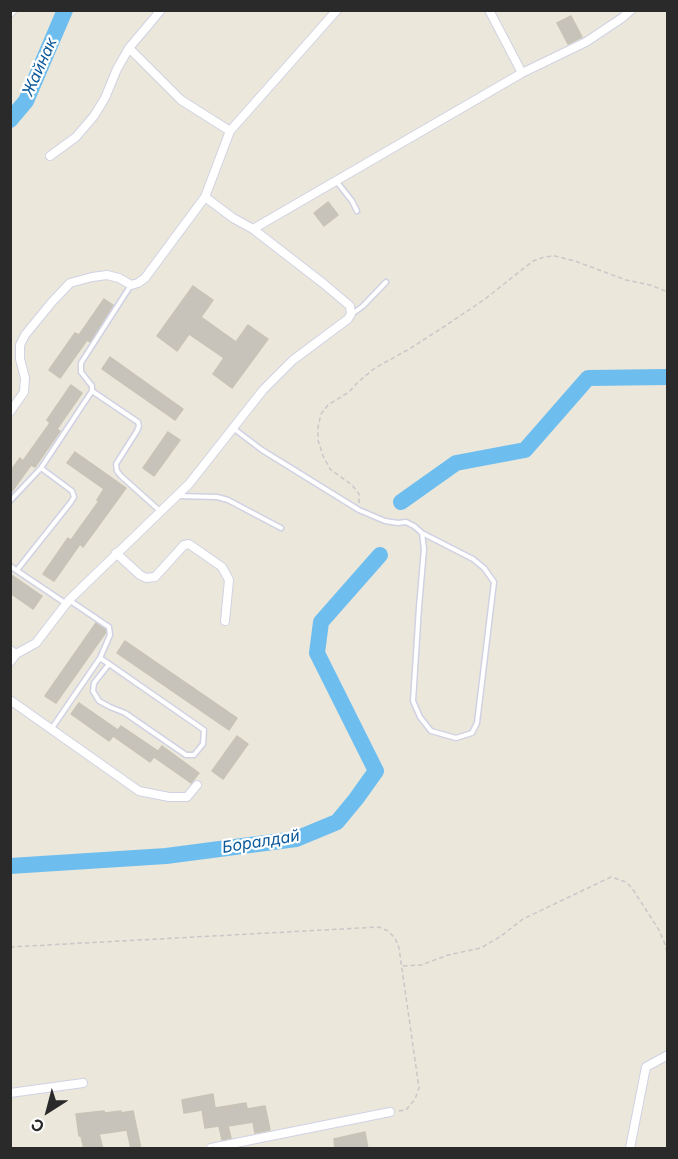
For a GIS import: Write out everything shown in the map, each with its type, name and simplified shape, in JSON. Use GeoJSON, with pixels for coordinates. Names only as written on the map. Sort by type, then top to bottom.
{"type":"FeatureCollection","features":[{"type":"Feature","properties":{"kind":"street"},"geometry":{"type":"LineString","coordinates":[[50,156],[76,137],[94,116],[129,48],[161,10]]}},
{"type":"Feature","properties":{"kind":"street"},"geometry":{"type":"LineString","coordinates":[[10,412],[24,392],[20,345],[25,335],[70,283],[92,276],[107,275],[119,278],[131,285],[145,278],[205,197],[230,131],[336,10]]}},
{"type":"Feature","properties":{"kind":"street"},"geometry":{"type":"LineString","coordinates":[[489,10],[522,74]]}},
{"type":"Feature","properties":{"kind":"street"},"geometry":{"type":"LineString","coordinates":[[253,230],[522,74],[586,42],[631,10]]}},
{"type":"Feature","properties":{"kind":"street"},"geometry":{"type":"LineString","coordinates":[[129,48],[181,100],[230,131]]}},
{"type":"Feature","properties":{"kind":"street"},"geometry":{"type":"LineString","coordinates":[[10,662],[13,652],[36,643],[67,602],[189,484],[263,390],[293,360],[348,319],[351,314],[350,306],[324,284],[205,197]]}},
{"type":"Feature","properties":{"kind":"street"},"geometry":{"type":"LineString","coordinates":[[116,553],[140,575],[146,578],[155,577],[184,545],[189,544],[222,567],[229,580],[225,621]]}},
{"type":"Feature","properties":{"kind":"street"},"geometry":{"type":"LineString","coordinates":[[10,699],[139,791],[169,797],[187,797],[197,785]]}},
{"type":"Feature","properties":{"kind":"street"},"geometry":{"type":"LineString","coordinates":[[630,1149],[646,1067],[668,1055]]}},
{"type":"Feature","properties":{"kind":"street"},"geometry":{"type":"LineString","coordinates":[[10,1092],[82,1083]]}},
{"type":"Feature","properties":{"kind":"street"},"geometry":{"type":"LineString","coordinates":[[211,1149],[390,1112]]}},
{"type":"Feature","properties":{"kind":"lane"},"geometry":{"type":"LineString","coordinates":[[337,182],[357,211]]}},
{"type":"Feature","properties":{"kind":"lane"},"geometry":{"type":"LineString","coordinates":[[351,314],[363,306],[386,282]]}},
{"type":"Feature","properties":{"kind":"lane"},"geometry":{"type":"LineString","coordinates":[[10,501],[41,468],[92,391],[92,386],[81,372],[81,363],[131,285]]}},
{"type":"Feature","properties":{"kind":"lane"},"geometry":{"type":"LineString","coordinates":[[92,391],[138,422],[137,430],[116,464],[117,471],[161,511]]}},
{"type":"Feature","properties":{"kind":"lane"},"geometry":{"type":"LineString","coordinates":[[233,428],[262,450],[359,510],[385,521],[406,522],[484,568],[494,582],[477,723],[472,733],[456,738],[431,731],[420,717],[413,701],[424,549],[422,533]]}},
{"type":"Feature","properties":{"kind":"lane"},"geometry":{"type":"LineString","coordinates":[[17,570],[74,498],[72,491],[41,468]]}},
{"type":"Feature","properties":{"kind":"lane"},"geometry":{"type":"LineString","coordinates":[[177,496],[218,497],[228,500],[281,528]]}},
{"type":"Feature","properties":{"kind":"lane"},"geometry":{"type":"LineString","coordinates":[[10,566],[109,627],[110,635],[100,658],[52,728]]}},
{"type":"Feature","properties":{"kind":"lane"},"geometry":{"type":"LineString","coordinates":[[100,658],[109,664],[204,730],[203,744],[194,755],[186,755],[126,713],[99,701],[93,692],[94,683],[109,664]]}},
{"type":"Feature","properties":{"kind":"path"},"geometry":{"type":"LineString","coordinates":[[359,510],[359,494],[352,485],[330,469],[323,456],[318,440],[318,427],[321,414],[328,405],[349,392],[375,368],[445,326],[485,299],[533,261],[544,257],[555,256],[575,261],[626,280],[668,292]]}},
{"type":"Feature","properties":{"kind":"path"},"geometry":{"type":"LineString","coordinates":[[402,966],[421,965],[448,955],[481,948],[523,919],[611,877],[626,882],[632,888],[659,930],[668,957]]}},
{"type":"Feature","properties":{"kind":"path"},"geometry":{"type":"LineString","coordinates":[[10,947],[379,927],[388,931],[395,938],[399,948],[419,1088],[415,1099],[406,1110],[390,1112]]}},
{"type":"Feature","properties":{"kind":"building"},"geometry":{"type":"Polygon","coordinates":[[[571,16],[582,37],[568,44],[557,23],[571,16]]]}},
{"type":"Feature","properties":{"kind":"building"},"geometry":{"type":"Polygon","coordinates":[[[328,202],[338,215],[324,226],[314,213],[328,202]]]}},
{"type":"Feature","properties":{"kind":"building"},"geometry":{"type":"Polygon","coordinates":[[[193,286],[213,300],[201,317],[236,342],[248,325],[268,339],[232,388],[213,374],[224,358],[189,334],[177,351],[157,336],[193,286]]]}},
{"type":"Feature","properties":{"kind":"building"},"geometry":{"type":"Polygon","coordinates":[[[104,299],[113,305],[90,342],[87,340],[60,378],[49,370],[75,333],[79,335],[104,299]]]}},
{"type":"Feature","properties":{"kind":"building"},"geometry":{"type":"Polygon","coordinates":[[[110,357],[183,409],[175,420],[102,369],[110,357]]]}},
{"type":"Feature","properties":{"kind":"building"},"geometry":{"type":"Polygon","coordinates":[[[71,385],[82,393],[57,429],[60,431],[35,467],[31,465],[10,494],[10,472],[20,458],[23,461],[50,423],[47,420],[71,385]]]}},
{"type":"Feature","properties":{"kind":"building"},"geometry":{"type":"Polygon","coordinates":[[[168,432],[180,440],[154,476],[143,468],[168,432]]]}},
{"type":"Feature","properties":{"kind":"building"},"geometry":{"type":"Polygon","coordinates":[[[75,452],[126,488],[83,547],[80,544],[54,581],[43,574],[68,538],[71,540],[99,501],[97,500],[104,489],[67,463],[75,452]]]}},
{"type":"Feature","properties":{"kind":"building"},"geometry":{"type":"Polygon","coordinates":[[[10,574],[42,596],[33,609],[10,593],[10,574]]]}},
{"type":"Feature","properties":{"kind":"building"},"geometry":{"type":"Polygon","coordinates":[[[96,623],[106,632],[56,703],[45,696],[96,623]]]}},
{"type":"Feature","properties":{"kind":"building"},"geometry":{"type":"Polygon","coordinates":[[[125,641],[237,718],[229,730],[117,653],[125,641]]]}},
{"type":"Feature","properties":{"kind":"building"},"geometry":{"type":"Polygon","coordinates":[[[79,703],[118,730],[121,726],[158,751],[150,762],[113,736],[109,741],[71,714],[79,703]]]}},
{"type":"Feature","properties":{"kind":"building"},"geometry":{"type":"Polygon","coordinates":[[[237,736],[248,744],[223,779],[212,771],[237,736]]]}},
{"type":"Feature","properties":{"kind":"building"},"geometry":{"type":"Polygon","coordinates":[[[162,746],[199,773],[191,783],[154,757],[162,746]]]}},
{"type":"Feature","properties":{"kind":"building"},"geometry":{"type":"Polygon","coordinates":[[[213,1094],[215,1108],[246,1103],[247,1109],[265,1106],[270,1130],[255,1133],[253,1122],[228,1126],[231,1138],[222,1140],[219,1126],[205,1128],[202,1110],[184,1113],[182,1100],[213,1094]]]}},
{"type":"Feature","properties":{"kind":"building"},"geometry":{"type":"Polygon","coordinates":[[[104,1111],[105,1113],[121,1111],[121,1113],[133,1111],[141,1149],[131,1149],[127,1130],[99,1134],[103,1149],[84,1149],[81,1136],[79,1136],[76,1114],[104,1111]]]}},
{"type":"Feature","properties":{"kind":"building"},"geometry":{"type":"Polygon","coordinates":[[[365,1132],[368,1149],[335,1149],[334,1139],[365,1132]]]}},
{"type":"Feature","properties":{"kind":"waterway","name":"Жайнак"},"geometry":{"type":"LineString","coordinates":[[10,120],[26,101],[65,10]]}},
{"type":"Feature","properties":{"kind":"waterway","name":"Боралдай"},"geometry":{"type":"LineString","coordinates":[[401,502],[456,463],[525,450],[588,378],[668,377]]}},
{"type":"Feature","properties":{"kind":"waterway","name":"Боралдай"},"geometry":{"type":"LineString","coordinates":[[10,866],[166,856],[296,839],[337,822],[376,771],[317,653],[321,622],[380,555]]}}]}
